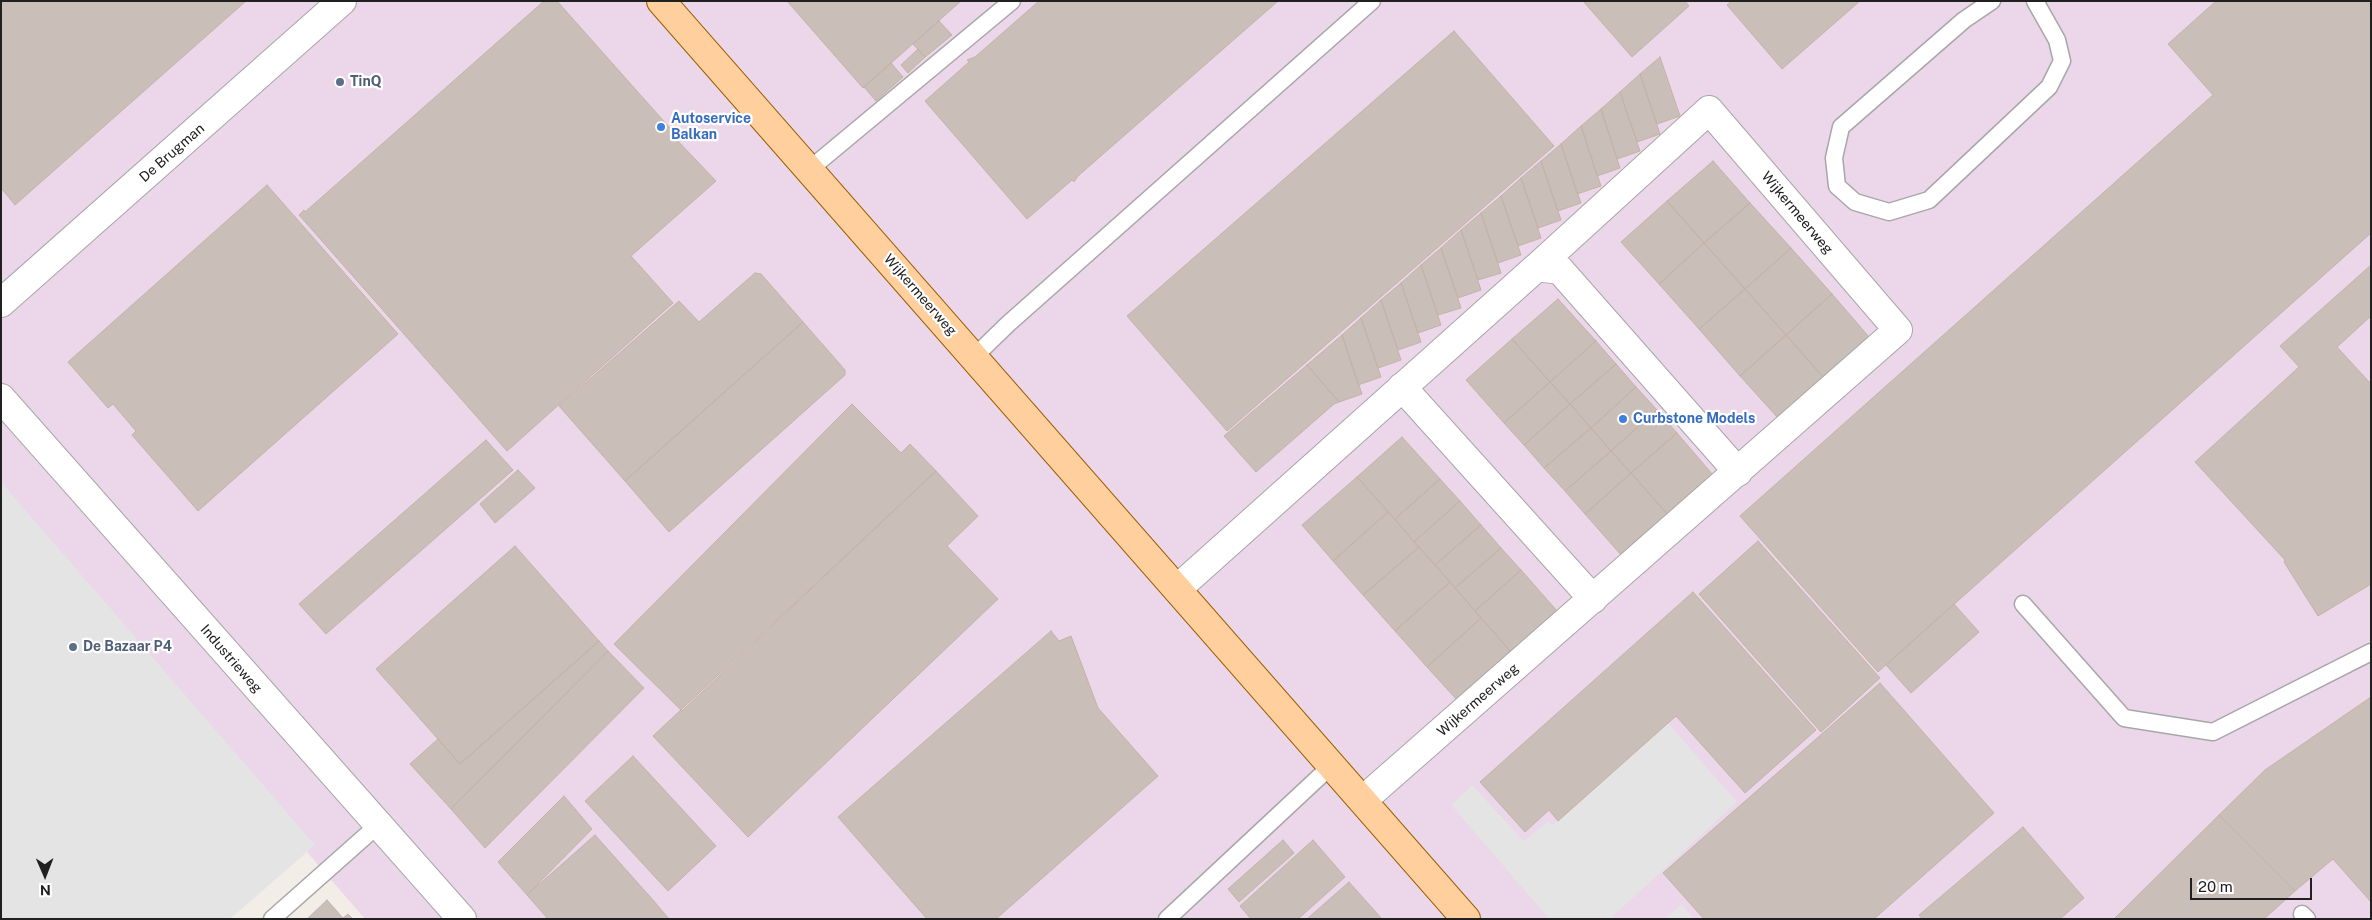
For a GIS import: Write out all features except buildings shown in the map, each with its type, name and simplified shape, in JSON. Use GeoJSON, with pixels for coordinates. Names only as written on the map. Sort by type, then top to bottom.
{"type":"FeatureCollection","features":[{"type":"Feature","properties":{"kind":"main road","name":"Wijkermeerweg"},"geometry":{"type":"LineString","coordinates":[[661,1],[1466,919]]}},
{"type":"Feature","properties":{"kind":"street","name":"De Brugman"},"geometry":{"type":"LineString","coordinates":[[1,303],[342,1]]}},
{"type":"Feature","properties":{"kind":"street","name":"Wijkermeerweg"},"geometry":{"type":"LineString","coordinates":[[1178,589],[1538,267],[1710,110],[1898,330],[1362,800]]}},
{"type":"Feature","properties":{"kind":"street"},"geometry":{"type":"LineString","coordinates":[[1538,267],[1560,270],[1738,472]]}},
{"type":"Feature","properties":{"kind":"street"},"geometry":{"type":"LineString","coordinates":[[1402,387],[1593,599]]}},
{"type":"Feature","properties":{"kind":"street","name":"Industrieweg"},"geometry":{"type":"LineString","coordinates":[[1,398],[462,919]]}},
{"type":"Feature","properties":{"kind":"lane"},"geometry":{"type":"LineString","coordinates":[[810,169],[1012,1]]}},
{"type":"Feature","properties":{"kind":"lane"},"geometry":{"type":"LineString","coordinates":[[974,357],[1372,1]]}},
{"type":"Feature","properties":{"kind":"lane"},"geometry":{"type":"LineString","coordinates":[[1992,1],[1964,20],[1841,127],[1834,158],[1837,186],[1855,202],[1889,212],[1929,200],[2049,88],[2062,61],[2057,40],[2035,1]]}},
{"type":"Feature","properties":{"kind":"lane"},"geometry":{"type":"LineString","coordinates":[[2023,604],[2124,718],[2213,732],[2371,652]]}},
{"type":"Feature","properties":{"kind":"lane"},"geometry":{"type":"LineString","coordinates":[[1167,919],[1332,765]]}},
{"type":"Feature","properties":{"kind":"lane"},"geometry":{"type":"LineString","coordinates":[[272,919],[378,825]]}},
{"type":"Feature","properties":{"kind":"shaded area"},"geometry":{"type":"Polygon","coordinates":[[[1,1],[2371,1],[2371,919],[365,919],[1,498],[1,1]]]}},
{"type":"Feature","properties":{"kind":"shaded area","name":"De Bazaar P4"},"geometry":{"type":"Polygon","coordinates":[[[1,482],[315,845],[230,919],[1,919],[1,482]]]}},
{"type":"Feature","properties":{"kind":"shaded area"},"geometry":{"type":"Polygon","coordinates":[[[1668,723],[1737,802],[1610,919],[1549,919],[1451,805],[1472,785],[1524,841],[1548,821],[1552,825],[1558,821],[1668,723]]]}},
{"type":"Feature","properties":{"kind":"shaded area"},"geometry":{"type":"Polygon","coordinates":[[[1682,904],[1694,919],[1664,919],[1682,904]]]}},
{"type":"Feature","properties":{"kind":"place","name":"TinQ"},"geometry":{"type":"Point","coordinates":[340,82]}},
{"type":"Feature","properties":{"kind":"place","name":"Autoservice Balkan"},"geometry":{"type":"Point","coordinates":[661,127]}},
{"type":"Feature","properties":{"kind":"place","name":"Curbstone Models"},"geometry":{"type":"Point","coordinates":[1623,419]}},
{"type":"Feature","properties":{"kind":"place","name":"De Bazaar P4"},"geometry":{"type":"Point","coordinates":[73,647]}}]}
